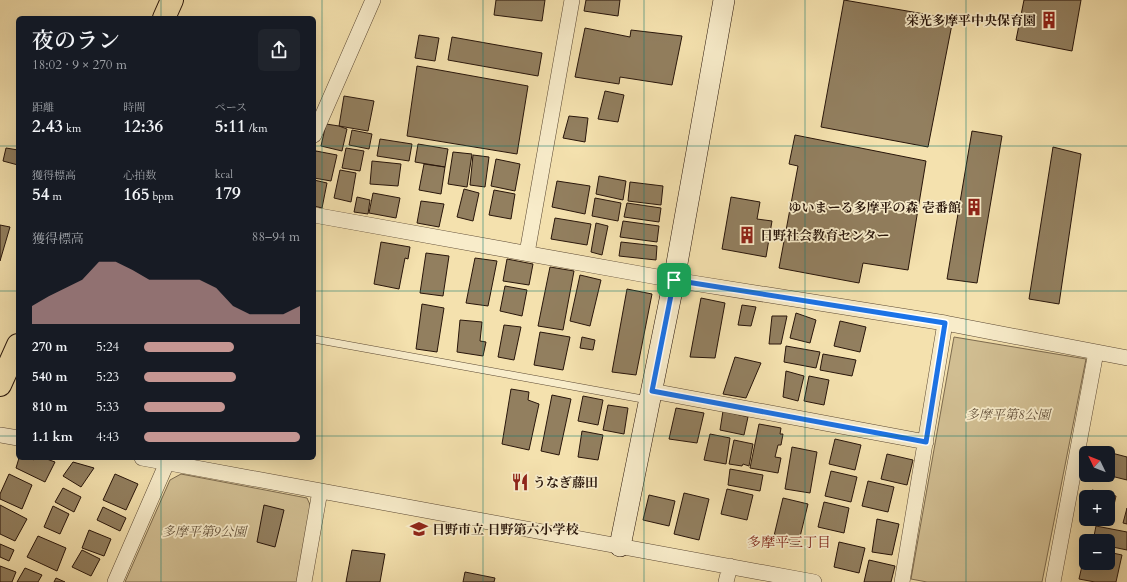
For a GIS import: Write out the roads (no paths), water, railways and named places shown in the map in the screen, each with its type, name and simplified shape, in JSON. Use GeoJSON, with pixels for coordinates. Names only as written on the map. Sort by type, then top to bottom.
{"type":"FeatureCollection","features":[{"type":"Feature","properties":{"kind":"highway"},"geometry":{"type":"LineString","coordinates":[[165,16],[172,0]]}},
{"type":"Feature","properties":{"kind":"highway"},"geometry":{"type":"LineString","coordinates":[[0,385],[16,349]]}},
{"type":"Feature","properties":{"kind":"street"},"geometry":{"type":"LineString","coordinates":[[316,130],[373,0]]}},
{"type":"Feature","properties":{"kind":"street"},"geometry":{"type":"LineString","coordinates":[[527,253],[572,0]]}},
{"type":"Feature","properties":{"kind":"street"},"geometry":{"type":"LineString","coordinates":[[620,546],[674,280],[724,0]]}},
{"type":"Feature","properties":{"kind":"street"},"geometry":{"type":"LineString","coordinates":[[316,214],[674,280],[945,323],[1127,358]]}},
{"type":"Feature","properties":{"kind":"street"},"geometry":{"type":"LineString","coordinates":[[902,582],[945,323]]}},
{"type":"Feature","properties":{"kind":"street"},"geometry":{"type":"LineString","coordinates":[[1053,582],[1096,352]]}},
{"type":"Feature","properties":{"kind":"street"},"geometry":{"type":"LineString","coordinates":[[651,396],[926,442]]}},
{"type":"Feature","properties":{"kind":"street"},"geometry":{"type":"LineString","coordinates":[[0,435],[16,438]]}},
{"type":"Feature","properties":{"kind":"street"},"geometry":{"type":"LineString","coordinates":[[114,582],[168,460],[320,491],[814,582]]}},
{"type":"Feature","properties":{"kind":"street"},"geometry":{"type":"LineString","coordinates":[[304,582],[320,491]]}},
{"type":"Feature","properties":{"kind":"street"},"geometry":{"type":"LineString","coordinates":[[726,582],[730,566]]}},
{"type":"Feature","properties":{"kind":"lane"},"geometry":{"type":"LineString","coordinates":[[316,339],[651,396]]}},
{"type":"Feature","properties":{"kind":"place","name":"栄光多摩平中央保育園"},"geometry":{"type":"Point","coordinates":[1049,20]}},
{"type":"Feature","properties":{"kind":"place","name":"ゆいまーる多摩平の森 壱番館"},"geometry":{"type":"Point","coordinates":[974,207]}},
{"type":"Feature","properties":{"kind":"place","name":"日野社会教育センター"},"geometry":{"type":"Point","coordinates":[747,235]}},
{"type":"Feature","properties":{"kind":"place","name":"うなぎ藤田"},"geometry":{"type":"Point","coordinates":[520,482]}},
{"type":"Feature","properties":{"kind":"place","name":"日野市立 日野第六小学校"},"geometry":{"type":"Point","coordinates":[419,529]}},
{"type":"Feature","properties":{"kind":"district","name":"多摩平三丁目"},"geometry":{"type":"Point","coordinates":[789,542]}},
{"type":"Feature","properties":{"kind":"park label","name":"多摩平第8公園"},"geometry":{"type":"Point","coordinates":[1008,414]}},
{"type":"Feature","properties":{"kind":"park label","name":"多摩平第9公園"},"geometry":{"type":"Point","coordinates":[204,531]}}]}
